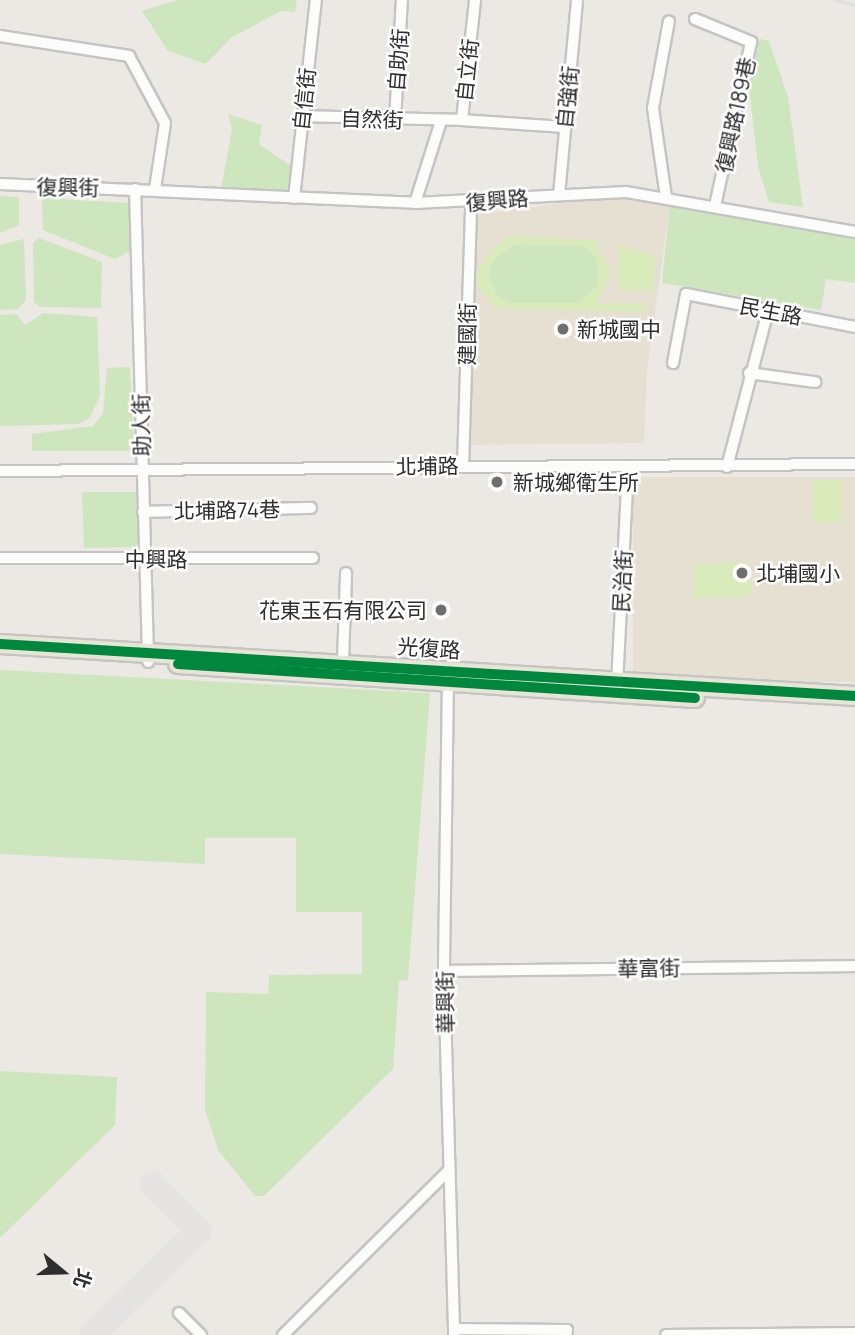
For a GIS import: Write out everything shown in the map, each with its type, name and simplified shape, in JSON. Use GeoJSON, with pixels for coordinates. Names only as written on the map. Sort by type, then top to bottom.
{"type":"FeatureCollection","features":[{"type":"Feature","properties":{"kind":"main road","name":"光復路"},"geometry":{"type":"LineString","coordinates":[[0,644],[617,687],[855,708]]}},
{"type":"Feature","properties":{"kind":"main road","name":"光復路"},"geometry":{"type":"LineString","coordinates":[[0,656],[148,656],[343,661],[448,676]]}},
{"type":"Feature","properties":{"kind":"main road","name":"光復路"},"geometry":{"type":"LineString","coordinates":[[617,687],[855,696]]}},
{"type":"Feature","properties":{"kind":"street","name":"自信街"},"geometry":{"type":"LineString","coordinates":[[294,198],[316,0]]}},
{"type":"Feature","properties":{"kind":"street","name":"自助街"},"geometry":{"type":"LineString","coordinates":[[395,120],[402,0]]}},
{"type":"Feature","properties":{"kind":"street","name":"自立街"},"geometry":{"type":"LineString","coordinates":[[441,121],[462,120],[475,0]]}},
{"type":"Feature","properties":{"kind":"street","name":"自強街"},"geometry":{"type":"LineString","coordinates":[[559,195],[577,0]]}},
{"type":"Feature","properties":{"kind":"street","name":"復興路189巷"},"geometry":{"type":"LineString","coordinates":[[695,19],[751,42],[715,206]]}},
{"type":"Feature","properties":{"kind":"street"},"geometry":{"type":"LineString","coordinates":[[666,197],[653,108],[669,21]]}},
{"type":"Feature","properties":{"kind":"street"},"geometry":{"type":"LineString","coordinates":[[0,36],[130,57],[165,123],[155,189]]}},
{"type":"Feature","properties":{"kind":"street","name":"自然街"},"geometry":{"type":"LineString","coordinates":[[302,116],[441,121]]}},
{"type":"Feature","properties":{"kind":"street"},"geometry":{"type":"LineString","coordinates":[[462,120],[564,127]]}},
{"type":"Feature","properties":{"kind":"street"},"geometry":{"type":"LineString","coordinates":[[415,203],[441,121]]}},
{"type":"Feature","properties":{"kind":"street","name":"復興街"},"geometry":{"type":"LineString","coordinates":[[0,184],[135,189]]}},
{"type":"Feature","properties":{"kind":"street","name":"復興路"},"geometry":{"type":"LineString","coordinates":[[135,189],[471,204],[559,195],[666,197],[855,232]]}},
{"type":"Feature","properties":{"kind":"street","name":"助人街"},"geometry":{"type":"LineString","coordinates":[[135,189],[148,656]]}},
{"type":"Feature","properties":{"kind":"street","name":"建國街"},"geometry":{"type":"LineString","coordinates":[[463,465],[471,204]]}},
{"type":"Feature","properties":{"kind":"street","name":"民生路"},"geometry":{"type":"LineString","coordinates":[[673,363],[686,294],[855,327]]}},
{"type":"Feature","properties":{"kind":"street"},"geometry":{"type":"LineString","coordinates":[[727,467],[748,373],[768,311]]}},
{"type":"Feature","properties":{"kind":"street"},"geometry":{"type":"LineString","coordinates":[[748,373],[815,382]]}},
{"type":"Feature","properties":{"kind":"street","name":"北埔路"},"geometry":{"type":"LineString","coordinates":[[0,471],[463,465],[727,467],[855,464]]}},
{"type":"Feature","properties":{"kind":"street","name":"民治街"},"geometry":{"type":"LineString","coordinates":[[617,687],[628,467]]}},
{"type":"Feature","properties":{"kind":"street","name":"北埔路74巷"},"geometry":{"type":"LineString","coordinates":[[144,512],[311,508]]}},
{"type":"Feature","properties":{"kind":"street","name":"中興路"},"geometry":{"type":"LineString","coordinates":[[0,558],[313,558]]}},
{"type":"Feature","properties":{"kind":"street"},"geometry":{"type":"LineString","coordinates":[[343,661],[346,573]]}},
{"type":"Feature","properties":{"kind":"street","name":"華興街"},"geometry":{"type":"LineString","coordinates":[[448,676],[444,971],[454,1332]]}},
{"type":"Feature","properties":{"kind":"street","name":"華富街"},"geometry":{"type":"LineString","coordinates":[[444,971],[855,966]]}},
{"type":"Feature","properties":{"kind":"street"},"geometry":{"type":"LineString","coordinates":[[283,1335],[449,1170]]}},
{"type":"Feature","properties":{"kind":"street"},"geometry":{"type":"LineString","coordinates":[[179,1313],[201,1335]]}},
{"type":"Feature","properties":{"kind":"street"},"geometry":{"type":"LineString","coordinates":[[454,1332],[567,1330],[566,1335]]}},
{"type":"Feature","properties":{"kind":"street"},"geometry":{"type":"LineString","coordinates":[[666,1335],[855,1333]]}},
{"type":"Feature","properties":{"kind":"shaded area","name":"新城國中"},"geometry":{"type":"Polygon","coordinates":[[[619,196],[670,203],[647,371],[644,443],[467,445],[477,214],[619,196]]]}},
{"type":"Feature","properties":{"kind":"shaded area","name":"北埔國小"},"geometry":{"type":"Polygon","coordinates":[[[633,477],[855,477],[855,682],[633,682],[633,477]]]}},
{"type":"Feature","properties":{"kind":"green space"},"geometry":{"type":"Polygon","coordinates":[[[177,0],[297,0],[295,12],[281,11],[231,38],[206,64],[168,51],[142,11],[177,0]]]}},
{"type":"Feature","properties":{"kind":"green space"},"geometry":{"type":"Polygon","coordinates":[[[760,39],[769,41],[788,97],[803,207],[769,202],[758,166],[748,78],[760,39]]]}},
{"type":"Feature","properties":{"kind":"green space"},"geometry":{"type":"Polygon","coordinates":[[[228,114],[262,125],[259,144],[291,166],[288,190],[221,189],[232,130],[228,114]]]}},
{"type":"Feature","properties":{"kind":"green space"},"geometry":{"type":"Polygon","coordinates":[[[0,196],[19,197],[19,225],[0,233],[0,196]]]}},
{"type":"Feature","properties":{"kind":"green space"},"geometry":{"type":"Polygon","coordinates":[[[42,198],[132,203],[131,251],[115,259],[43,230],[42,198]]]}},
{"type":"Feature","properties":{"kind":"green space"},"geometry":{"type":"Polygon","coordinates":[[[670,203],[855,236],[855,283],[826,279],[821,310],[662,283],[670,203]]]}},
{"type":"Feature","properties":{"kind":"green space"},"geometry":{"type":"Polygon","coordinates":[[[510,236],[595,240],[611,272],[597,304],[647,303],[647,312],[495,308],[477,286],[476,274],[490,250],[510,236]],[[514,245],[494,260],[488,274],[497,295],[510,303],[579,303],[597,286],[597,259],[584,246],[514,245]]]}},
{"type":"Feature","properties":{"kind":"green space"},"geometry":{"type":"Polygon","coordinates":[[[39,238],[102,262],[101,308],[40,307],[34,302],[33,243],[39,238]]]}},
{"type":"Feature","properties":{"kind":"green space"},"geometry":{"type":"Polygon","coordinates":[[[24,239],[26,300],[18,309],[0,310],[0,245],[24,239]]]}},
{"type":"Feature","properties":{"kind":"green space"},"geometry":{"type":"Polygon","coordinates":[[[514,245],[584,246],[597,259],[597,286],[579,303],[510,303],[497,295],[488,274],[494,260],[514,245]]]}},
{"type":"Feature","properties":{"kind":"green space"},"geometry":{"type":"Polygon","coordinates":[[[618,245],[655,256],[653,290],[618,290],[618,245]]]}},
{"type":"Feature","properties":{"kind":"green space"},"geometry":{"type":"Polygon","coordinates":[[[43,313],[97,317],[100,396],[90,417],[79,424],[0,426],[0,315],[17,314],[25,325],[43,313]]]}},
{"type":"Feature","properties":{"kind":"green space"},"geometry":{"type":"Polygon","coordinates":[[[130,367],[134,451],[32,451],[32,434],[93,426],[103,413],[107,368],[130,367]]]}},
{"type":"Feature","properties":{"kind":"green space"},"geometry":{"type":"Polygon","coordinates":[[[813,480],[841,480],[841,522],[813,522],[813,480]]]}},
{"type":"Feature","properties":{"kind":"green space"},"geometry":{"type":"Polygon","coordinates":[[[82,492],[136,492],[140,541],[134,547],[84,548],[82,492]]]}},
{"type":"Feature","properties":{"kind":"green space"},"geometry":{"type":"Polygon","coordinates":[[[750,562],[751,596],[694,598],[693,564],[750,562]]]}},
{"type":"Feature","properties":{"kind":"green space"},"geometry":{"type":"Polygon","coordinates":[[[0,670],[430,693],[408,980],[399,981],[393,1069],[264,1196],[255,1196],[218,1150],[205,1109],[206,992],[268,994],[269,975],[362,974],[362,912],[296,912],[296,838],[205,838],[205,864],[0,854],[0,670]]]}},
{"type":"Feature","properties":{"kind":"green space"},"geometry":{"type":"Polygon","coordinates":[[[0,1071],[117,1077],[115,1125],[0,1238],[0,1071]]]}},
{"type":"Feature","properties":{"kind":"taxiway"},"geometry":{"type":"LineString","coordinates":[[92,1335],[199,1231],[153,1184]]}},
{"type":"Feature","properties":{"kind":"railway"},"geometry":{"type":"LineString","coordinates":[[836,0],[855,5]]}},
{"type":"Feature","properties":{"kind":"cycle path"},"geometry":{"type":"LineString","coordinates":[[0,644],[855,696]]}},
{"type":"Feature","properties":{"kind":"cycle path"},"geometry":{"type":"LineString","coordinates":[[178,664],[695,698]]}},
{"type":"Feature","properties":{"kind":"place","name":"新城國中"},"geometry":{"type":"Point","coordinates":[563,329]}},
{"type":"Feature","properties":{"kind":"place","name":"新城鄉衛生所"},"geometry":{"type":"Point","coordinates":[497,482]}},
{"type":"Feature","properties":{"kind":"place","name":"北埔國小"},"geometry":{"type":"Point","coordinates":[742,573]}},
{"type":"Feature","properties":{"kind":"place","name":"花東玉石有限公司"},"geometry":{"type":"Point","coordinates":[441,610]}}]}
